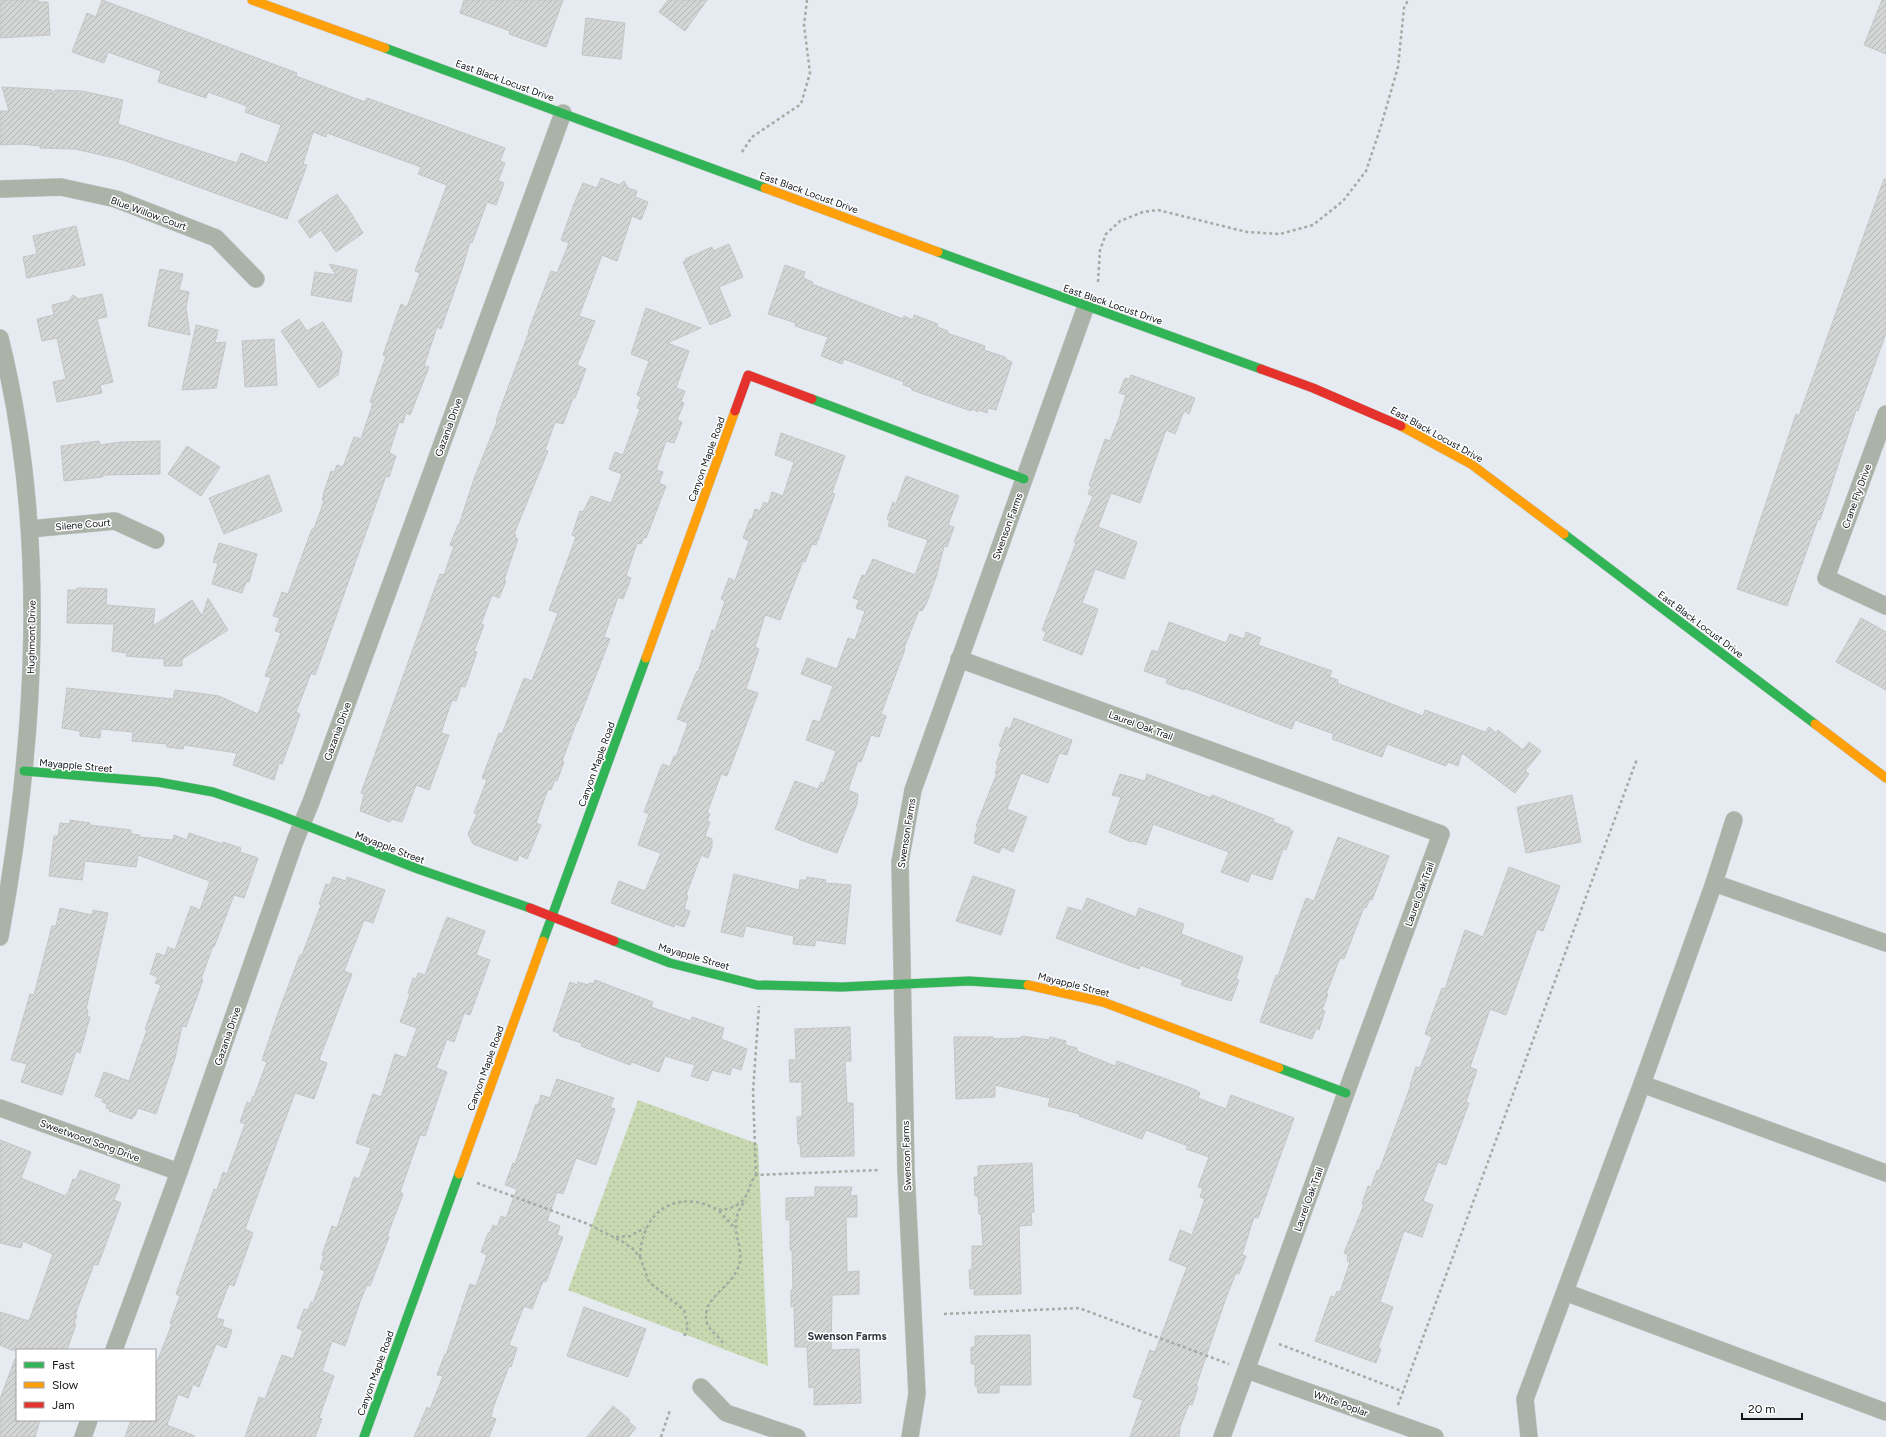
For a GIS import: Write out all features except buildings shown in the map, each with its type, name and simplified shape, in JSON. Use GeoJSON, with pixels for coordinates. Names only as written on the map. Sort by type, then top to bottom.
{"type":"FeatureCollection","features":[{"type":"Feature","properties":{"kind":"street","name":"East Black Locust Drive"},"geometry":{"type":"LineString","coordinates":[[252,0],[290,6],[563,113],[1040,290],[1320,391],[1398,424],[1471,464],[1886,778]]}},
{"type":"Feature","properties":{"kind":"street","name":"Gazania Drive"},"geometry":{"type":"LineString","coordinates":[[114,1349],[180,1172],[302,824],[563,113]]}},
{"type":"Feature","properties":{"kind":"street","name":"Blue Willow Court"},"geometry":{"type":"LineString","coordinates":[[0,189],[62,187],[116,199],[216,238],[256,279]]}},
{"type":"Feature","properties":{"kind":"street","name":"Swenson Farms"},"geometry":{"type":"LineString","coordinates":[[910,1437],[917,1394],[907,1177],[901,984],[900,862],[912,790],[1086,306]]}},
{"type":"Feature","properties":{"kind":"street","name":"Hughmont Drive"},"geometry":{"type":"LineString","coordinates":[[0,338],[6,360],[21,452],[30,529],[33,633],[24,771],[13,864],[0,937]]}},
{"type":"Feature","properties":{"kind":"street","name":"Canyon Maple Road"},"geometry":{"type":"LineString","coordinates":[[364,1437],[748,375],[1024,479]]}},
{"type":"Feature","properties":{"kind":"street","name":"Crane Fly Drive"},"geometry":{"type":"LineString","coordinates":[[1886,414],[1826,578],[1886,606]]}},
{"type":"Feature","properties":{"kind":"street","name":"Silene Court"},"geometry":{"type":"LineString","coordinates":[[30,529],[114,520],[156,540]]}},
{"type":"Feature","properties":{"kind":"street","name":"Laurel Oak Trail"},"geometry":{"type":"LineString","coordinates":[[959,659],[1441,834],[1222,1437]]}},
{"type":"Feature","properties":{"kind":"street","name":"Mayapple Street"},"geometry":{"type":"LineString","coordinates":[[24,771],[158,782],[213,792],[302,824],[418,869],[553,916],[670,963],[757,985],[842,987],[969,981],[1036,985],[1102,1002],[1346,1093]]}},
{"type":"Feature","properties":{"kind":"street"},"geometry":{"type":"LineString","coordinates":[[1529,1437],[1524,1399],[1642,1084],[1714,883],[1734,820]]}},
{"type":"Feature","properties":{"kind":"street"},"geometry":{"type":"LineString","coordinates":[[1714,883],[1886,943]]}},
{"type":"Feature","properties":{"kind":"street"},"geometry":{"type":"LineString","coordinates":[[1642,1084],[1886,1173]]}},
{"type":"Feature","properties":{"kind":"street","name":"Sweetwood Song Drive"},"geometry":{"type":"LineString","coordinates":[[0,1108],[180,1172]]}},
{"type":"Feature","properties":{"kind":"street"},"geometry":{"type":"LineString","coordinates":[[1565,1292],[1886,1412]]}},
{"type":"Feature","properties":{"kind":"street","name":"White Poplar"},"geometry":{"type":"LineString","coordinates":[[1247,1370],[1435,1437]]}},
{"type":"Feature","properties":{"kind":"street"},"geometry":{"type":"LineString","coordinates":[[701,1387],[726,1413],[797,1437]]}},
{"type":"Feature","properties":{"kind":"street"},"geometry":{"type":"LineString","coordinates":[[83,1437],[89,1421]]}},
{"type":"Feature","properties":{"kind":"path"},"geometry":{"type":"LineString","coordinates":[[742,152],[752,137],[801,104],[810,73],[804,25],[807,0]]}},
{"type":"Feature","properties":{"kind":"path"},"geometry":{"type":"LineString","coordinates":[[1098,282],[1100,250],[1106,234],[1120,221],[1143,212],[1158,210],[1246,232],[1280,234],[1313,225],[1343,201],[1366,171],[1380,129],[1398,67],[1404,8],[1408,0]]}},
{"type":"Feature","properties":{"kind":"path"},"geometry":{"type":"LineString","coordinates":[[1391,1421],[1404,1392],[1637,759]]}},
{"type":"Feature","properties":{"kind":"path"},"geometry":{"type":"LineString","coordinates":[[723,1343],[706,1324],[706,1312],[711,1302],[732,1280],[738,1269],[741,1252],[736,1225],[737,1217],[752,1186],[752,1179],[756,1175],[753,1092],[760,1004]]}},
{"type":"Feature","properties":{"kind":"path"},"geometry":{"type":"LineString","coordinates":[[756,1175],[880,1170]]}},
{"type":"Feature","properties":{"kind":"path"},"geometry":{"type":"LineString","coordinates":[[476,1183],[588,1224],[615,1237],[633,1248],[640,1257],[649,1282],[684,1310],[688,1327],[684,1336]]}},
{"type":"Feature","properties":{"kind":"path"},"geometry":{"type":"LineString","coordinates":[[719,1210],[738,1204],[745,1200]]}},
{"type":"Feature","properties":{"kind":"path"},"geometry":{"type":"LineString","coordinates":[[640,1257],[642,1236],[645,1228],[659,1212],[673,1204],[681,1202],[703,1203],[719,1210],[737,1232]]}},
{"type":"Feature","properties":{"kind":"path"},"geometry":{"type":"LineString","coordinates":[[615,1237],[630,1236],[645,1228]]}},
{"type":"Feature","properties":{"kind":"path"},"geometry":{"type":"LineString","coordinates":[[944,1314],[1079,1308],[1230,1364]]}},
{"type":"Feature","properties":{"kind":"path"},"geometry":{"type":"LineString","coordinates":[[1279,1344],[1404,1392]]}},
{"type":"Feature","properties":{"kind":"path"},"geometry":{"type":"LineString","coordinates":[[661,1437],[670,1410]]}},
{"type":"Feature","properties":{"kind":"green space"},"geometry":{"type":"Polygon","coordinates":[[[638,1100],[758,1144],[768,1366],[568,1290],[638,1100]]]}},
{"type":"Feature","properties":{"kind":"traffic: fast"},"geometry":{"type":"LineString","coordinates":[[385,48],[765,188]]}},
{"type":"Feature","properties":{"kind":"traffic: fast"},"geometry":{"type":"LineString","coordinates":[[938,252],[1261,369]]}},
{"type":"Feature","properties":{"kind":"traffic: fast"},"geometry":{"type":"LineString","coordinates":[[812,399],[1024,479]]}},
{"type":"Feature","properties":{"kind":"traffic: fast"},"geometry":{"type":"LineString","coordinates":[[1564,534],[1815,724]]}},
{"type":"Feature","properties":{"kind":"traffic: fast"},"geometry":{"type":"LineString","coordinates":[[543,941],[646,658]]}},
{"type":"Feature","properties":{"kind":"traffic: fast"},"geometry":{"type":"LineString","coordinates":[[24,771],[158,782],[213,792],[274,813],[418,869],[530,908]]}},
{"type":"Feature","properties":{"kind":"traffic: fast"},"geometry":{"type":"LineString","coordinates":[[614,941],[670,963],[757,985],[842,987],[969,981],[1028,985]]}},
{"type":"Feature","properties":{"kind":"traffic: fast"},"geometry":{"type":"LineString","coordinates":[[1279,1068],[1346,1093]]}},
{"type":"Feature","properties":{"kind":"traffic: fast"},"geometry":{"type":"LineString","coordinates":[[364,1437],[459,1174]]}},
{"type":"Feature","properties":{"kind":"traffic: slow"},"geometry":{"type":"LineString","coordinates":[[252,0],[385,48]]}},
{"type":"Feature","properties":{"kind":"traffic: slow"},"geometry":{"type":"LineString","coordinates":[[765,188],[938,252]]}},
{"type":"Feature","properties":{"kind":"traffic: slow"},"geometry":{"type":"LineString","coordinates":[[646,658],[735,411]]}},
{"type":"Feature","properties":{"kind":"traffic: slow"},"geometry":{"type":"LineString","coordinates":[[1401,426],[1471,464],[1564,534]]}},
{"type":"Feature","properties":{"kind":"traffic: slow"},"geometry":{"type":"LineString","coordinates":[[1815,724],[1886,778]]}},
{"type":"Feature","properties":{"kind":"traffic: slow"},"geometry":{"type":"LineString","coordinates":[[459,1174],[543,941]]}},
{"type":"Feature","properties":{"kind":"traffic: slow"},"geometry":{"type":"LineString","coordinates":[[1028,985],[1103,1002],[1279,1068]]}},
{"type":"Feature","properties":{"kind":"traffic: jam"},"geometry":{"type":"LineString","coordinates":[[1261,369],[1313,388],[1401,426]]}},
{"type":"Feature","properties":{"kind":"traffic: jam"},"geometry":{"type":"LineString","coordinates":[[735,411],[748,375],[812,399]]}},
{"type":"Feature","properties":{"kind":"traffic: jam"},"geometry":{"type":"LineString","coordinates":[[530,908],[614,941]]}},
{"type":"Feature","properties":{"kind":"district","name":"Swenson Farms"},"geometry":{"type":"Point","coordinates":[847,1336]}}]}
